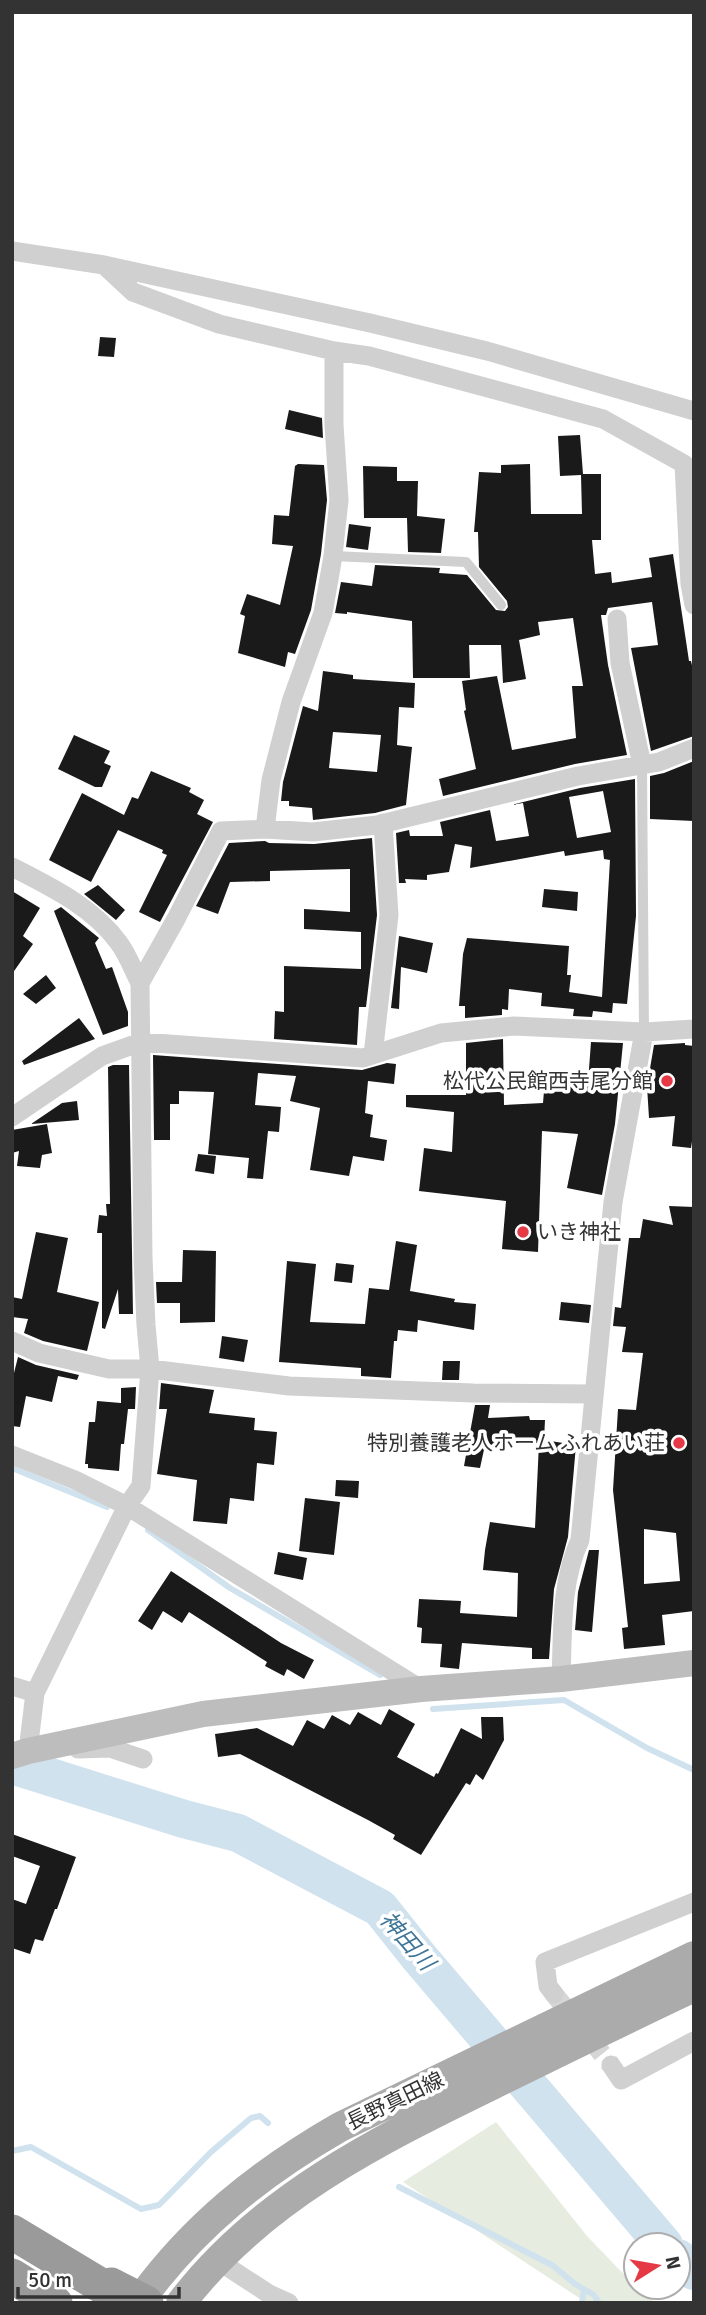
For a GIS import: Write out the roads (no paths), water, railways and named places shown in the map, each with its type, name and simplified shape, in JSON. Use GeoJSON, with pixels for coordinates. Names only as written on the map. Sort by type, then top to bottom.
{"type":"FeatureCollection","features":[{"type":"Feature","properties":{"kind":"highway"},"geometry":{"type":"LineString","coordinates":[[25,2240],[122,2295],[146,2303]]}},
{"type":"Feature","properties":{"kind":"highway"},"geometry":{"type":"LineString","coordinates":[[12,2276],[55,2303]]}},
{"type":"Feature","properties":{"kind":"highway"},"geometry":{"type":"LineString","coordinates":[[12,2290],[33,2303]]}},
{"type":"Feature","properties":{"kind":"main road","name":"長野真田線"},"geometry":{"type":"LineString","coordinates":[[556,2039],[694,1956]]}},
{"type":"Feature","properties":{"kind":"main road","name":"長野真田線"},"geometry":{"type":"LineString","coordinates":[[122,2295],[167,2264],[203,2226],[264,2175],[340,2127],[482,2074],[556,2039],[694,1987]]}},
{"type":"Feature","properties":{"kind":"main road","name":"長野真田線"},"geometry":{"type":"LineString","coordinates":[[181,2303],[217,2260],[264,2216],[334,2168],[430,2115],[482,2074]]}},
{"type":"Feature","properties":{"kind":"street"},"geometry":{"type":"LineString","coordinates":[[12,251],[104,265],[487,351],[694,411]]}},
{"type":"Feature","properties":{"kind":"street"},"geometry":{"type":"LineString","coordinates":[[104,265],[133,292],[219,324],[334,351],[369,356],[603,419],[684,464],[690,584],[694,605]]}},
{"type":"Feature","properties":{"kind":"street"},"geometry":{"type":"LineString","coordinates":[[265,829],[275,767],[291,702],[323,613],[333,556],[339,500],[334,425],[334,351]]}},
{"type":"Feature","properties":{"kind":"street"},"geometry":{"type":"LineString","coordinates":[[617,619],[620,663],[642,765]]}},
{"type":"Feature","properties":{"kind":"street"},"geometry":{"type":"LineString","coordinates":[[140,983],[221,831],[265,829],[313,832],[383,823],[578,776],[659,762],[694,748]]}},
{"type":"Feature","properties":{"kind":"street"},"geometry":{"type":"LineString","coordinates":[[373,1055],[389,915],[383,823]]}},
{"type":"Feature","properties":{"kind":"street"},"geometry":{"type":"LineString","coordinates":[[12,867],[69,897],[94,918],[119,943],[140,983],[144,1272],[150,1369],[141,1486],[127,1506],[35,1693],[20,1753]]}},
{"type":"Feature","properties":{"kind":"street"},"geometry":{"type":"LineString","coordinates":[[12,1117],[102,1056],[141,1042],[363,1058],[441,1033],[514,1026],[644,1032],[694,1030]]}},
{"type":"Feature","properties":{"kind":"street"},"geometry":{"type":"LineString","coordinates":[[561,1679],[565,1586],[580,1540],[614,1202],[644,1032]]}},
{"type":"Feature","properties":{"kind":"street"},"geometry":{"type":"LineString","coordinates":[[12,1341],[39,1353],[109,1369],[150,1369],[313,1387],[593,1394]]}},
{"type":"Feature","properties":{"kind":"street"},"geometry":{"type":"LineString","coordinates":[[12,1455],[75,1480],[127,1506],[421,1689]]}},
{"type":"Feature","properties":{"kind":"street"},"geometry":{"type":"LineString","coordinates":[[20,1753],[202,1714],[421,1689],[561,1679],[694,1663]]}},
{"type":"Feature","properties":{"kind":"street"},"geometry":{"type":"LineString","coordinates":[[12,1686],[35,1693]]}},
{"type":"Feature","properties":{"kind":"street"},"geometry":{"type":"LineString","coordinates":[[20,1753],[110,1748],[143,1759]]}},
{"type":"Feature","properties":{"kind":"street"},"geometry":{"type":"LineString","coordinates":[[554,1994],[548,1986],[545,1962],[694,1902]]}},
{"type":"Feature","properties":{"kind":"street"},"geometry":{"type":"LineString","coordinates":[[611,2065],[621,2080],[694,2041]]}},
{"type":"Feature","properties":{"kind":"street"},"geometry":{"type":"LineString","coordinates":[[217,2260],[268,2294],[289,2303]]}},
{"type":"Feature","properties":{"kind":"lane"},"geometry":{"type":"LineString","coordinates":[[333,556],[466,562],[501,605]]}},
{"type":"Feature","properties":{"kind":"lane"},"geometry":{"type":"LineString","coordinates":[[642,765],[644,1032]]}},
{"type":"Feature","properties":{"kind":"waterway"},"geometry":{"type":"LineString","coordinates":[[12,1468],[107,1507]]}},
{"type":"Feature","properties":{"kind":"waterway"},"geometry":{"type":"LineString","coordinates":[[148,1530],[230,1588],[380,1675]]}},
{"type":"Feature","properties":{"kind":"waterway"},"geometry":{"type":"LineString","coordinates":[[433,1709],[564,1700],[647,1748],[694,1770]]}},
{"type":"Feature","properties":{"kind":"waterway","name":"神田川"},"geometry":{"type":"LineString","coordinates":[[12,1765],[184,1819],[238,1833],[380,1908],[652,2231]]}},
{"type":"Feature","properties":{"kind":"waterway"},"geometry":{"type":"LineString","coordinates":[[12,2151],[31,2147],[141,2209],[159,2205],[211,2152],[251,2118],[260,2116],[268,2123]]}},
{"type":"Feature","properties":{"kind":"waterway"},"geometry":{"type":"LineString","coordinates":[[399,2187],[552,2265],[594,2295],[599,2303]]}},
{"type":"Feature","properties":{"kind":"waterway"},"geometry":{"type":"LineString","coordinates":[[582,2303],[584,2289]]}},
{"type":"Feature","properties":{"kind":"tunnel"},"geometry":{"type":"LineString","coordinates":[[554,1994],[611,2065]]}},
{"type":"Feature","properties":{"kind":"place","name":"松代公民館西寺尾分館"},"geometry":{"type":"Point","coordinates":[667,1081]}},
{"type":"Feature","properties":{"kind":"place","name":"いき神社"},"geometry":{"type":"Point","coordinates":[523,1232]}},
{"type":"Feature","properties":{"kind":"place","name":"特別養護老人ホーム ふれあい荘"},"geometry":{"type":"Point","coordinates":[679,1443]}}]}
